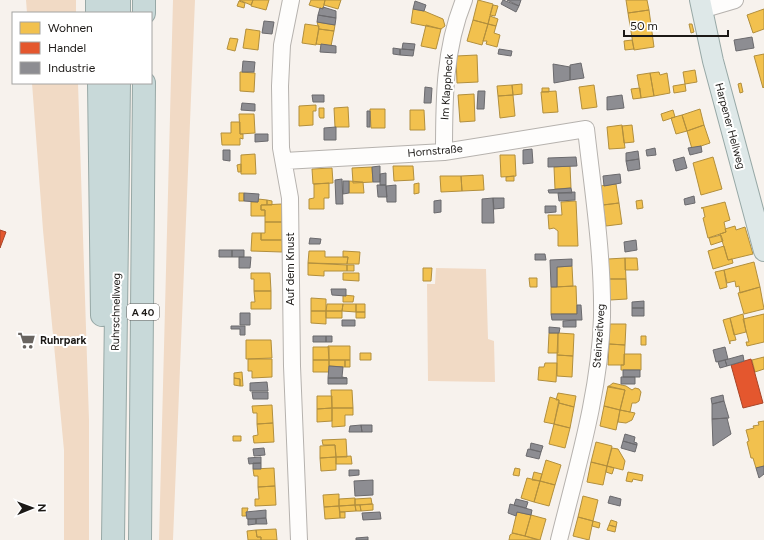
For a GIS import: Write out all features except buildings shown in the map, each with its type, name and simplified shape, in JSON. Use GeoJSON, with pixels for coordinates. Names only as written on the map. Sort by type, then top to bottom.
{"type":"FeatureCollection","features":[{"type":"Feature","properties":{"kind":"highway"},"geometry":{"type":"LineString","coordinates":[[97,0],[97,12]]}},
{"type":"Feature","properties":{"kind":"highway"},"geometry":{"type":"LineString","coordinates":[[119,0],[119,12]]}},
{"type":"Feature","properties":{"kind":"highway"},"geometry":{"type":"LineString","coordinates":[[99,84],[102,311],[114,471]]}},
{"type":"Feature","properties":{"kind":"highway","name":"Ruhrschnellweg"},"geometry":{"type":"LineString","coordinates":[[113,540],[119,84]]}},
{"type":"Feature","properties":{"kind":"highway","name":"A 40"},"geometry":{"type":"LineString","coordinates":[[140,540],[144,84]]}},
{"type":"Feature","properties":{"kind":"main road","name":"Harpener Hellweg"},"geometry":{"type":"LineString","coordinates":[[700,5],[764,251]]}},
{"type":"Feature","properties":{"kind":"street","name":"Auf dem Knust"},"geometry":{"type":"LineString","coordinates":[[291,0],[282,45],[280,86],[281,148],[290,198],[292,366],[299,540]]}},
{"type":"Feature","properties":{"kind":"street","name":"Im Klappheck"},"geometry":{"type":"LineString","coordinates":[[444,152],[444,82],[448,55],[456,21],[464,0]]}},
{"type":"Feature","properties":{"kind":"street"},"geometry":{"type":"LineString","coordinates":[[700,5],[735,0]]}},
{"type":"Feature","properties":{"kind":"street","name":"Hornstraße"},"geometry":{"type":"LineString","coordinates":[[284,161],[444,152],[586,129]]}},
{"type":"Feature","properties":{"kind":"street","name":"Steinzeitweg"},"geometry":{"type":"LineString","coordinates":[[559,540],[594,395],[602,318],[600,261],[586,129]]}},
{"type":"Feature","properties":{"kind":"shaded area"},"geometry":{"type":"Polygon","coordinates":[[[26,0],[76,0],[76,12],[27,12],[26,0]]]}},
{"type":"Feature","properties":{"kind":"shaded area"},"geometry":{"type":"Polygon","coordinates":[[[173,0],[195,0],[173,540],[159,540],[173,0]]]}},
{"type":"Feature","properties":{"kind":"shaded area"},"geometry":{"type":"Polygon","coordinates":[[[32,84],[78,84],[89,420],[89,540],[64,540],[64,450],[43,230],[32,84]]]}},
{"type":"Feature","properties":{"kind":"shaded area"},"geometry":{"type":"Polygon","coordinates":[[[436,268],[486,269],[488,339],[494,341],[495,382],[428,381],[427,284],[435,284],[436,268]]]}},
{"type":"Feature","properties":{"kind":"place","name":"Ruhrpark"},"geometry":{"type":"Point","coordinates":[27,340]}}]}
